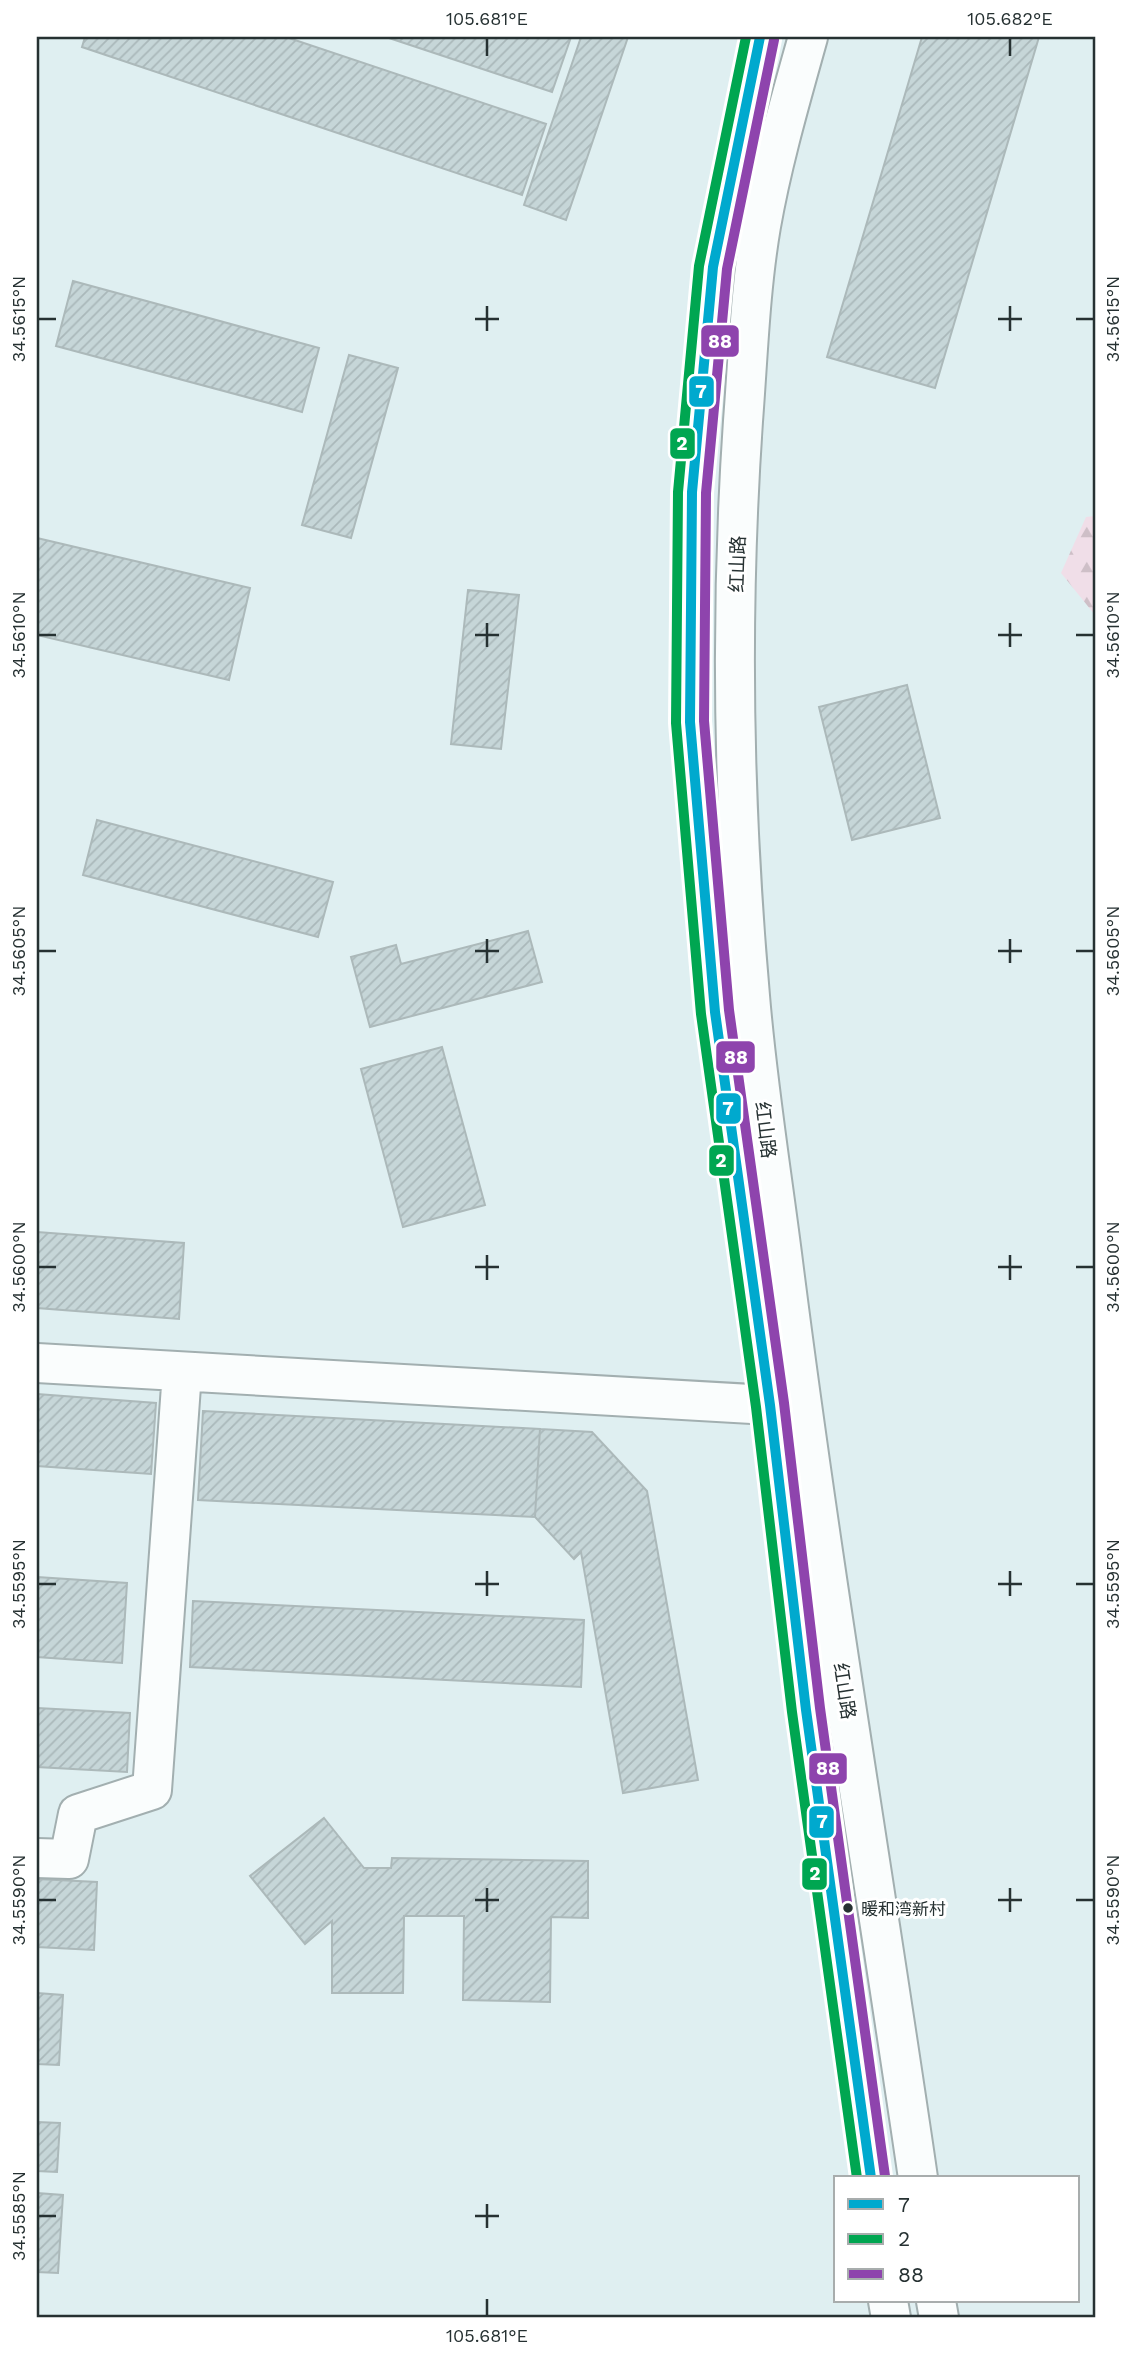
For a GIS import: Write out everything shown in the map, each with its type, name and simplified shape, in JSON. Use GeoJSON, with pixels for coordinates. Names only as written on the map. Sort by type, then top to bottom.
{"type":"FeatureCollection","features":[{"type":"Feature","properties":{"kind":"main road","name":"红山路"},"geometry":{"type":"LineString","coordinates":[[760,37],[713,267],[692,492],[690,722],[715,1012],[770,1405],[806,1710],[871,2176]]}},
{"type":"Feature","properties":{"kind":"main road","name":"红山路"},"geometry":{"type":"LineString","coordinates":[[808,37],[761,226],[748,346],[735,600],[735,734],[740,868],[750,1002],[800,1399],[918,2176]]}},
{"type":"Feature","properties":{"kind":"main road"},"geometry":{"type":"LineString","coordinates":[[37,1363],[770,1405]]}},
{"type":"Feature","properties":{"kind":"main road"},"geometry":{"type":"LineString","coordinates":[[37,1858],[69,1859],[78,1814],[152,1790],[182,1372]]}},
{"type":"Feature","properties":{"kind":"green space"},"geometry":{"type":"Polygon","coordinates":[[[1095,516],[1095,615],[1061,573],[1086,517],[1095,516]]]}},
{"type":"Feature","properties":{"kind":"building"},"geometry":{"type":"Polygon","coordinates":[[[85,37],[286,37],[546,124],[522,195],[82,47],[85,37]]]}},
{"type":"Feature","properties":{"kind":"building"},"geometry":{"type":"Polygon","coordinates":[[[386,37],[571,37],[552,92],[386,37]]]}},
{"type":"Feature","properties":{"kind":"building"},"geometry":{"type":"Polygon","coordinates":[[[581,37],[628,37],[566,220],[524,205],[581,37]]]}},
{"type":"Feature","properties":{"kind":"building"},"geometry":{"type":"Polygon","coordinates":[[[922,37],[1039,37],[935,388],[827,357],[922,37]]]}},
{"type":"Feature","properties":{"kind":"building"},"geometry":{"type":"Polygon","coordinates":[[[73,281],[319,348],[302,412],[56,346],[73,281]]]}},
{"type":"Feature","properties":{"kind":"building"},"geometry":{"type":"Polygon","coordinates":[[[349,355],[398,368],[351,538],[302,525],[349,355]]]}},
{"type":"Feature","properties":{"kind":"building"},"geometry":{"type":"Polygon","coordinates":[[[37,538],[250,588],[229,680],[37,635],[37,538]]]}},
{"type":"Feature","properties":{"kind":"building"},"geometry":{"type":"Polygon","coordinates":[[[468,590],[519,595],[501,749],[451,744],[468,590]]]}},
{"type":"Feature","properties":{"kind":"building"},"geometry":{"type":"Polygon","coordinates":[[[907,685],[940,818],[852,840],[819,707],[907,685]]]}},
{"type":"Feature","properties":{"kind":"building"},"geometry":{"type":"Polygon","coordinates":[[[97,820],[333,882],[318,937],[83,875],[97,820]]]}},
{"type":"Feature","properties":{"kind":"building"},"geometry":{"type":"Polygon","coordinates":[[[528,931],[542,982],[370,1027],[351,957],[396,945],[401,964],[528,931]]]}},
{"type":"Feature","properties":{"kind":"building"},"geometry":{"type":"Polygon","coordinates":[[[442,1047],[485,1205],[403,1227],[361,1069],[442,1047]]]}},
{"type":"Feature","properties":{"kind":"building"},"geometry":{"type":"Polygon","coordinates":[[[37,1232],[184,1243],[179,1319],[37,1308],[37,1232]]]}},
{"type":"Feature","properties":{"kind":"building"},"geometry":{"type":"Polygon","coordinates":[[[37,1394],[156,1403],[151,1474],[37,1466],[37,1394]]]}},
{"type":"Feature","properties":{"kind":"building"},"geometry":{"type":"Polygon","coordinates":[[[203,1411],[540,1429],[535,1517],[198,1500],[203,1411]]]}},
{"type":"Feature","properties":{"kind":"building"},"geometry":{"type":"Polygon","coordinates":[[[540,1429],[592,1432],[647,1491],[698,1780],[623,1793],[581,1552],[574,1559],[535,1517],[540,1429]]]}},
{"type":"Feature","properties":{"kind":"building"},"geometry":{"type":"Polygon","coordinates":[[[37,1577],[127,1583],[122,1663],[37,1657],[37,1577]]]}},
{"type":"Feature","properties":{"kind":"building"},"geometry":{"type":"Polygon","coordinates":[[[193,1601],[584,1620],[581,1687],[190,1667],[193,1601]]]}},
{"type":"Feature","properties":{"kind":"building"},"geometry":{"type":"Polygon","coordinates":[[[37,1708],[130,1713],[127,1772],[37,1767],[37,1708]]]}},
{"type":"Feature","properties":{"kind":"building"},"geometry":{"type":"Polygon","coordinates":[[[324,1818],[364,1868],[391,1868],[392,1858],[588,1861],[588,1918],[551,1917],[550,2002],[463,2000],[464,1916],[404,1916],[403,1993],[332,1993],[332,1921],[305,1944],[250,1876],[324,1818]]]}},
{"type":"Feature","properties":{"kind":"building"},"geometry":{"type":"Polygon","coordinates":[[[37,1879],[97,1882],[94,1950],[37,1947],[37,1879]]]}},
{"type":"Feature","properties":{"kind":"building"},"geometry":{"type":"Polygon","coordinates":[[[37,1993],[63,1995],[59,2065],[37,2064],[37,1993]]]}},
{"type":"Feature","properties":{"kind":"building"},"geometry":{"type":"Polygon","coordinates":[[[37,2122],[60,2123],[57,2172],[37,2171],[37,2122]]]}},
{"type":"Feature","properties":{"kind":"building"},"geometry":{"type":"Polygon","coordinates":[[[37,2193],[63,2195],[58,2273],[37,2272],[37,2193]]]}},
{"type":"Feature","properties":{"kind":"transit line","name":"2"},"geometry":{"type":"LineString","coordinates":[[746,37],[699,266],[678,492],[676,723],[701,1014],[756,1407],[792,1712],[857,2176]]}},
{"type":"Feature","properties":{"kind":"transit line","name":"7"},"geometry":{"type":"LineString","coordinates":[[760,37],[713,267],[692,492],[690,722],[715,1012],[770,1405],[806,1710],[871,2176]]}},
{"type":"Feature","properties":{"kind":"transit line","name":"88"},"geometry":{"type":"LineString","coordinates":[[774,40],[727,269],[706,493],[704,721],[729,1010],[784,1403],[820,1708],[885,2176]]}},
{"type":"Feature","properties":{"kind":"place","name":"暖和湾新村"},"geometry":{"type":"Point","coordinates":[848,1908]}}]}
